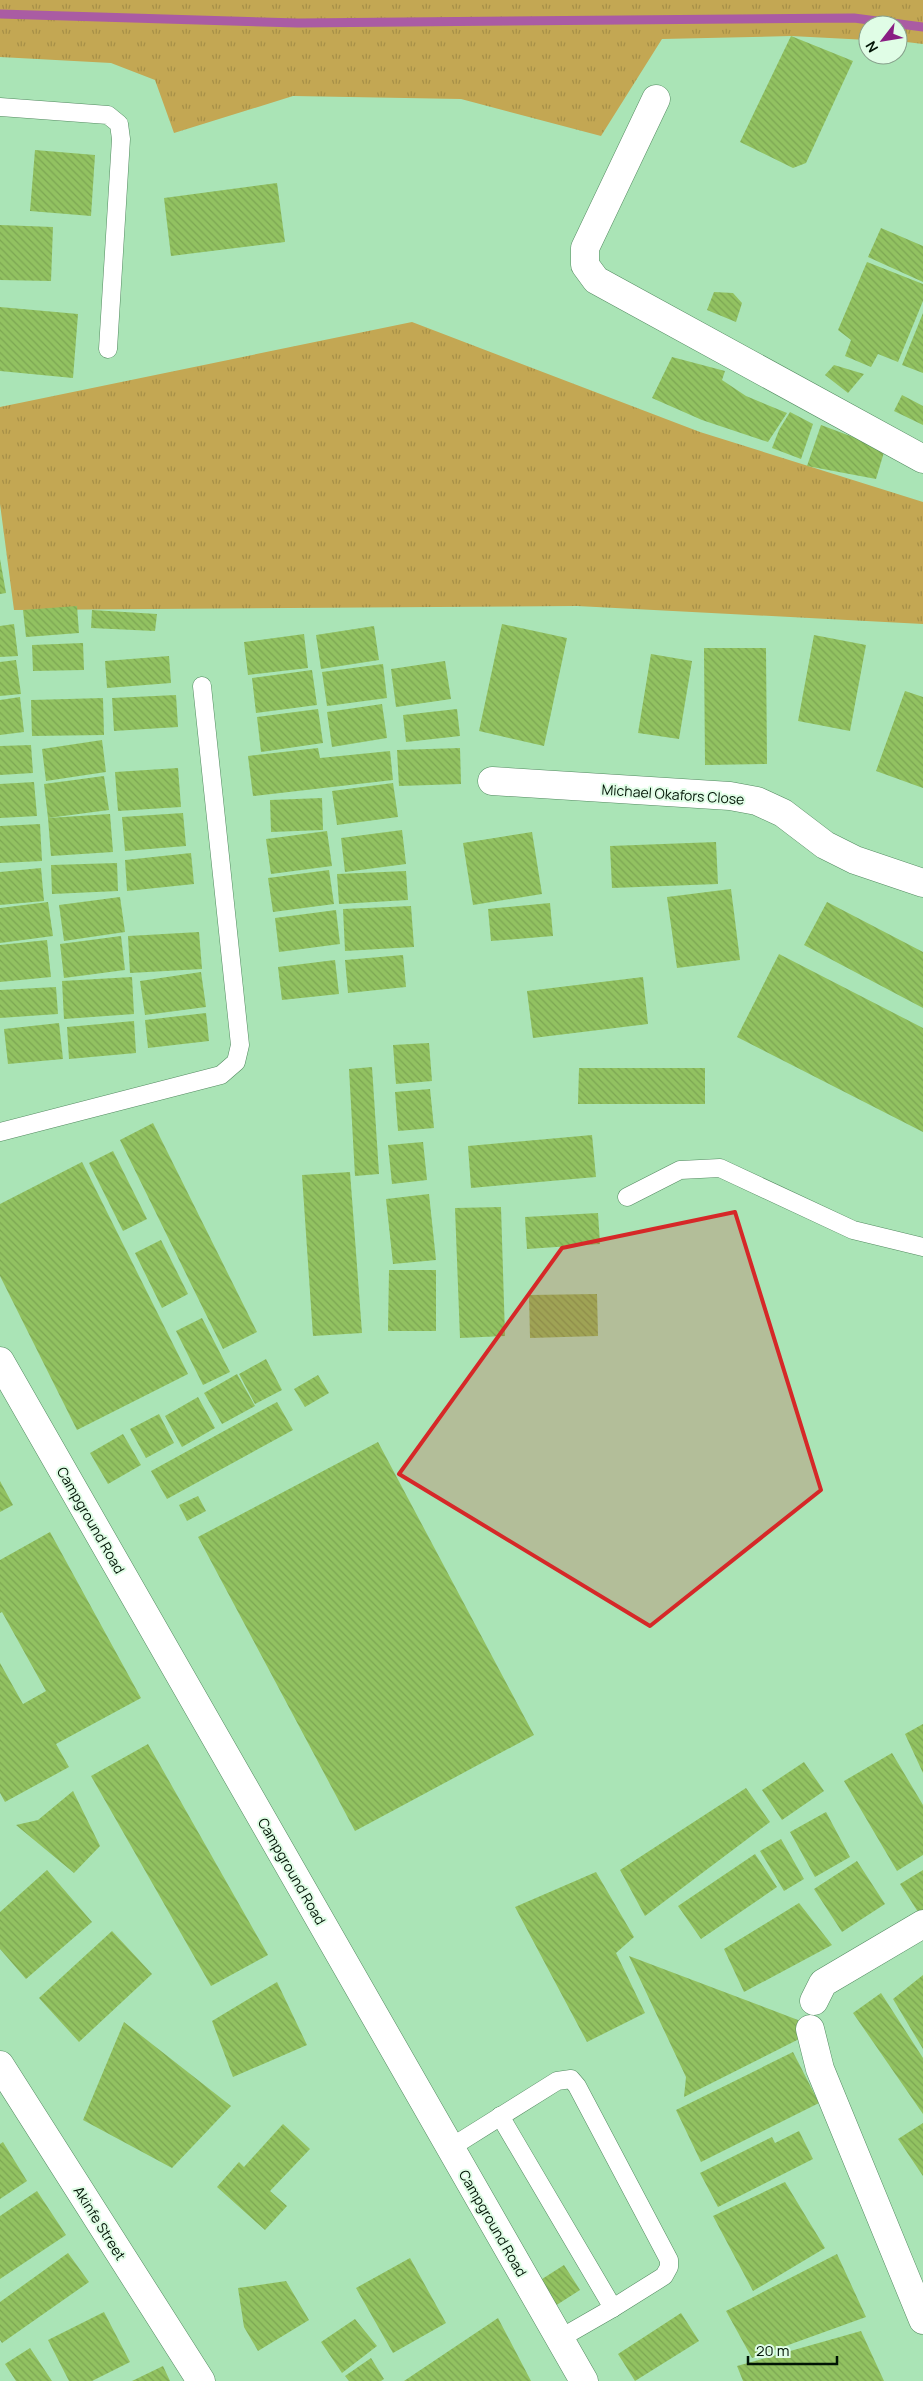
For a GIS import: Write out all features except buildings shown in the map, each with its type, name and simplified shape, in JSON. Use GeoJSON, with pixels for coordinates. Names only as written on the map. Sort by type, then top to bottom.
{"type":"FeatureCollection","features":[{"type":"Feature","properties":{"kind":"street"},"geometry":{"type":"LineString","coordinates":[[656,99],[586,248],[586,265],[596,280],[923,459]]}},
{"type":"Feature","properties":{"kind":"street","name":"Michael Okafors Close"},"geometry":{"type":"LineString","coordinates":[[492,781],[730,796],[757,801],[783,813],[825,845],[855,860],[923,883]]}},
{"type":"Feature","properties":{"kind":"street","name":"Campground Road"},"geometry":{"type":"LineString","coordinates":[[0,1361],[584,2381]]}},
{"type":"Feature","properties":{"kind":"street"},"geometry":{"type":"LineString","coordinates":[[814,2001],[823,1983],[923,1924]]}},
{"type":"Feature","properties":{"kind":"street"},"geometry":{"type":"LineString","coordinates":[[810,2029],[820,2069],[920,2306]]}},
{"type":"Feature","properties":{"kind":"street","name":"Akinfe Street"},"geometry":{"type":"LineString","coordinates":[[0,2065],[201,2381]]}},
{"type":"Feature","properties":{"kind":"lane"},"geometry":{"type":"LineString","coordinates":[[0,107],[108,115],[119,124],[120,139],[108,349]]}},
{"type":"Feature","properties":{"kind":"lane"},"geometry":{"type":"LineString","coordinates":[[0,1132],[221,1075],[236,1062],[240,1045],[202,686]]}},
{"type":"Feature","properties":{"kind":"lane"},"geometry":{"type":"LineString","coordinates":[[627,1197],[680,1170],[720,1168],[853,1230],[923,1247]]}},
{"type":"Feature","properties":{"kind":"lane"},"geometry":{"type":"LineString","coordinates":[[450,2148],[557,2081],[571,2079],[577,2086],[669,2260],[669,2267],[664,2276],[559,2339]]}},
{"type":"Feature","properties":{"kind":"lane"},"geometry":{"type":"LineString","coordinates":[[500,2116],[613,2308]]}},
{"type":"Feature","properties":{"kind":"highlighted area"},"geometry":{"type":"Polygon","coordinates":[[[735,1212],[821,1490],[650,1626],[399,1474],[562,1248],[735,1212]]]}},
{"type":"Feature","properties":{"kind":"green space"},"geometry":{"type":"Polygon","coordinates":[[[0,0],[923,0],[923,44],[908,42],[908,15],[858,15],[858,39],[791,36],[662,39],[601,136],[461,99],[293,96],[174,133],[155,80],[111,63],[0,57],[0,0]]]}},
{"type":"Feature","properties":{"kind":"green space"},"geometry":{"type":"Polygon","coordinates":[[[412,322],[700,432],[923,502],[923,624],[577,606],[14,610],[0,504],[0,407],[412,322]]]}},
{"type":"Feature","properties":{"kind":"waterway"},"geometry":{"type":"LineString","coordinates":[[0,14],[298,23],[854,18],[923,27]]}}]}
